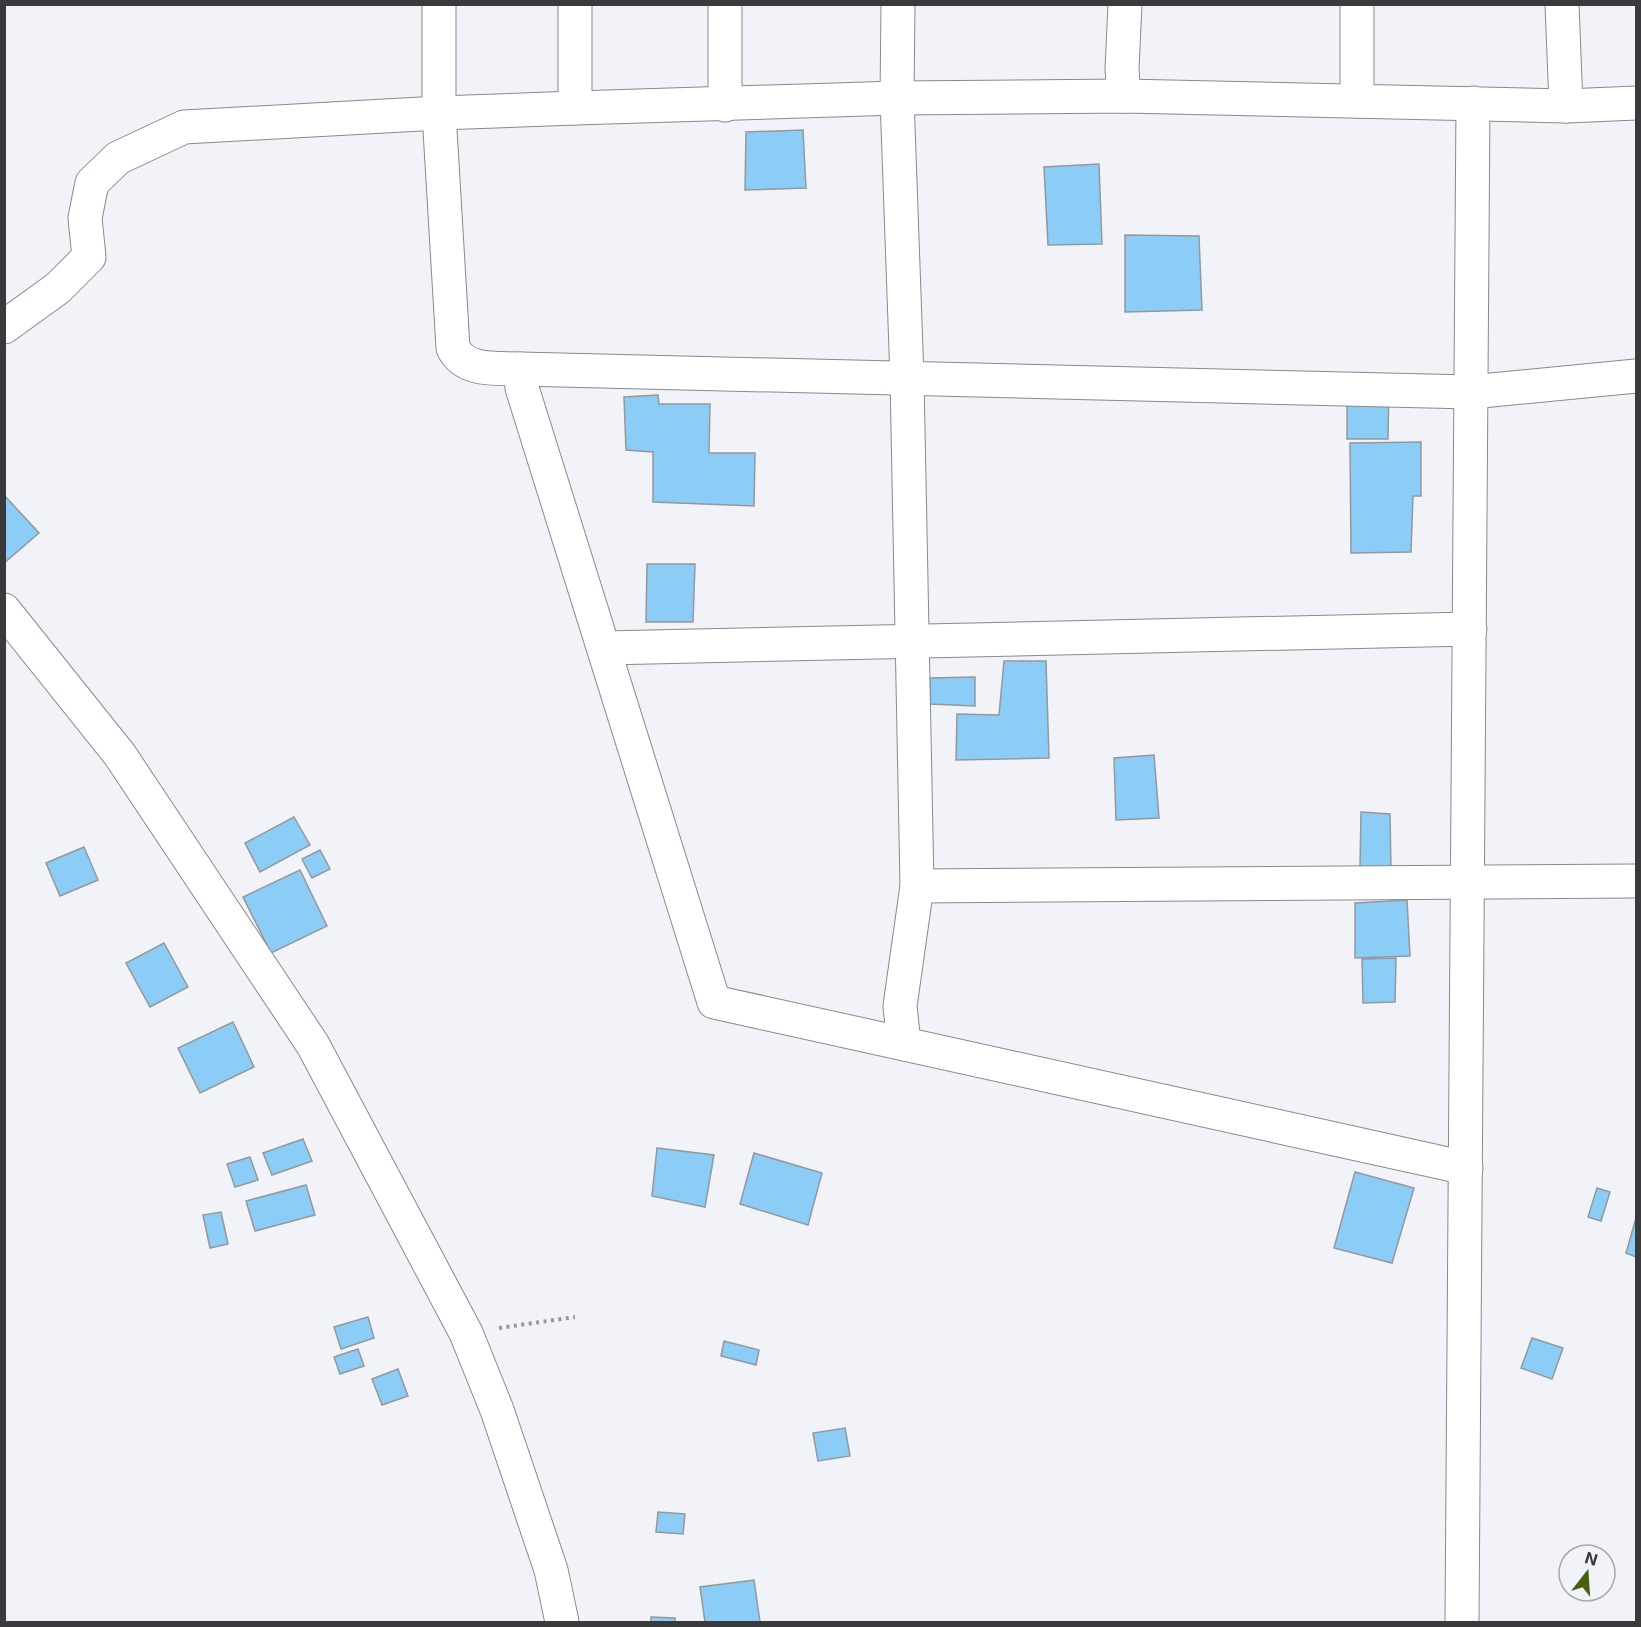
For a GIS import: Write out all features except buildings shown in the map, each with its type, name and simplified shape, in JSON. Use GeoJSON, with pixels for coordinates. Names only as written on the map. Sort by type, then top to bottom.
{"type":"FeatureCollection","features":[{"type":"Feature","properties":{"kind":"street"},"geometry":{"type":"LineString","coordinates":[[439,4],[439,113],[453,348],[459,360],[471,365],[520,369],[1471,392],[1636,376]]}},
{"type":"Feature","properties":{"kind":"street"},"geometry":{"type":"LineString","coordinates":[[575,4],[575,108]]}},
{"type":"Feature","properties":{"kind":"street"},"geometry":{"type":"LineString","coordinates":[[725,4],[725,105]]}},
{"type":"Feature","properties":{"kind":"street"},"geometry":{"type":"LineString","coordinates":[[898,4],[897,98],[907,378],[917,886],[900,1006],[904,1044]]}},
{"type":"Feature","properties":{"kind":"street"},"geometry":{"type":"LineString","coordinates":[[1124,96],[1122,69],[1125,4]]}},
{"type":"Feature","properties":{"kind":"street"},"geometry":{"type":"LineString","coordinates":[[1357,4],[1357,101]]}},
{"type":"Feature","properties":{"kind":"street"},"geometry":{"type":"LineString","coordinates":[[1562,4],[1566,106]]}},
{"type":"Feature","properties":{"kind":"street"},"geometry":{"type":"LineString","coordinates":[[4,327],[58,288],[89,257],[85,218],[92,183],[118,158],[184,127],[439,113],[897,98],[1124,96],[1566,106],[1636,104]]}},
{"type":"Feature","properties":{"kind":"street"},"geometry":{"type":"LineString","coordinates":[[1462,1623],[1473,104]]}},
{"type":"Feature","properties":{"kind":"street"},"geometry":{"type":"LineString","coordinates":[[520,369],[522,388],[714,1002],[1466,1168]]}},
{"type":"Feature","properties":{"kind":"street"},"geometry":{"type":"LineString","coordinates":[[4,610],[120,755],[313,1045],[466,1333],[497,1410],[544,1548],[562,1623]]}},
{"type":"Feature","properties":{"kind":"street"},"geometry":{"type":"LineString","coordinates":[[604,648],[1470,629]]}},
{"type":"Feature","properties":{"kind":"street"},"geometry":{"type":"LineString","coordinates":[[917,886],[1468,884],[1636,880]]}},
{"type":"Feature","properties":{"kind":"path"},"geometry":{"type":"LineString","coordinates":[[466,1333],[575,1317]]}}]}
